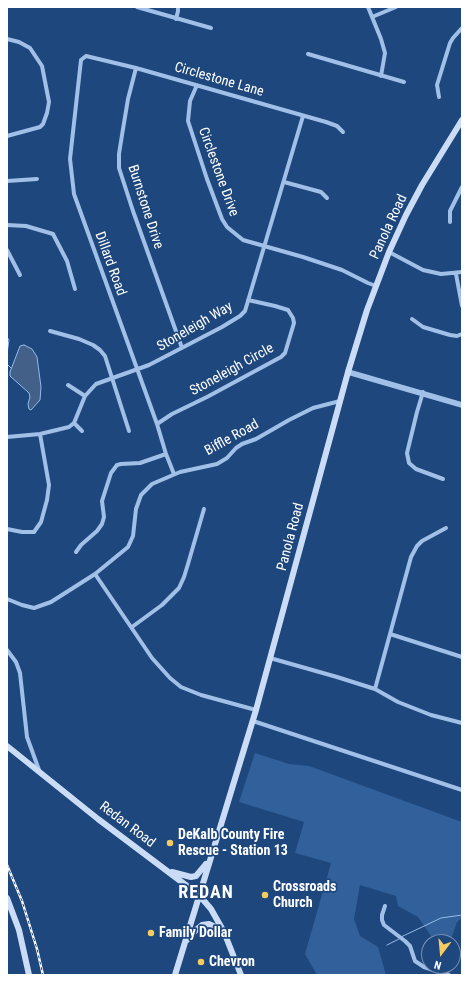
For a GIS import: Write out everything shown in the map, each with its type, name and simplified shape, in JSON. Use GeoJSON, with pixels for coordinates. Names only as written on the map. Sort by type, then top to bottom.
{"type":"FeatureCollection","features":[{"type":"Feature","properties":{"kind":"main road","name":"Panola Road"},"geometry":{"type":"LineString","coordinates":[[176,975],[253,721],[348,372],[367,310],[389,252],[406,215],[462,120]]}},
{"type":"Feature","properties":{"kind":"main road","name":"Redan Road"},"geometry":{"type":"LineString","coordinates":[[7,746],[98,819],[168,870],[199,895],[211,909],[224,932],[241,975]]}},
{"type":"Feature","properties":{"kind":"main road"},"geometry":{"type":"LineString","coordinates":[[168,870],[191,877],[196,876],[203,869],[212,854]]}},
{"type":"Feature","properties":{"kind":"main road"},"geometry":{"type":"LineString","coordinates":[[7,898],[18,930],[29,975]]}},
{"type":"Feature","properties":{"kind":"main road"},"geometry":{"type":"LineString","coordinates":[[185,943],[202,925],[209,924],[224,932]]}},
{"type":"Feature","properties":{"kind":"street"},"geometry":{"type":"LineString","coordinates":[[137,7],[210,28]]}},
{"type":"Feature","properties":{"kind":"street"},"geometry":{"type":"LineString","coordinates":[[176,19],[178,7]]}},
{"type":"Feature","properties":{"kind":"street"},"geometry":{"type":"LineString","coordinates":[[368,7],[382,39],[385,53],[381,76]]}},
{"type":"Feature","properties":{"kind":"street"},"geometry":{"type":"LineString","coordinates":[[372,17],[396,7]]}},
{"type":"Feature","properties":{"kind":"street"},"geometry":{"type":"LineString","coordinates":[[439,97],[437,85],[450,43],[462,28]]}},
{"type":"Feature","properties":{"kind":"street"},"geometry":{"type":"LineString","coordinates":[[7,39],[19,42],[30,48],[37,58],[42,66],[49,102],[47,113],[43,124],[40,127],[7,135]]}},
{"type":"Feature","properties":{"kind":"street"},"geometry":{"type":"LineString","coordinates":[[308,54],[404,82]]}},
{"type":"Feature","properties":{"kind":"street","name":"Circlestone Lane"},"geometry":{"type":"LineString","coordinates":[[86,56],[197,85],[337,126],[343,132]]}},
{"type":"Feature","properties":{"kind":"street","name":"Dillard Road"},"geometry":{"type":"LineString","coordinates":[[86,56],[81,60],[72,136],[70,159],[74,194],[174,474]]}},
{"type":"Feature","properties":{"kind":"street","name":"Burnstone Drive"},"geometry":{"type":"LineString","coordinates":[[136,68],[124,120],[119,154],[120,168],[133,211],[182,348]]}},
{"type":"Feature","properties":{"kind":"street","name":"Circlestone Drive"},"geometry":{"type":"LineString","coordinates":[[197,85],[190,101],[188,121],[222,218],[227,227],[243,240],[264,247],[303,256],[342,270],[376,286]]}},
{"type":"Feature","properties":{"kind":"street","name":"Stoneleigh Way"},"geometry":{"type":"LineString","coordinates":[[74,423],[85,396],[96,384],[149,366],[240,316],[245,311],[303,116]]}},
{"type":"Feature","properties":{"kind":"street"},"geometry":{"type":"LineString","coordinates":[[7,181],[37,179]]}},
{"type":"Feature","properties":{"kind":"street"},"geometry":{"type":"LineString","coordinates":[[284,182],[321,192],[327,198]]}},
{"type":"Feature","properties":{"kind":"street"},"geometry":{"type":"LineString","coordinates":[[450,222],[450,212],[462,187]]}},
{"type":"Feature","properties":{"kind":"street"},"geometry":{"type":"LineString","coordinates":[[7,225],[26,226],[53,234],[67,262],[75,289]]}},
{"type":"Feature","properties":{"kind":"street"},"geometry":{"type":"LineString","coordinates":[[7,250],[20,275]]}},
{"type":"Feature","properties":{"kind":"street"},"geometry":{"type":"LineString","coordinates":[[389,252],[423,270],[441,274],[456,274],[462,272]]}},
{"type":"Feature","properties":{"kind":"street"},"geometry":{"type":"LineString","coordinates":[[456,274],[462,306]]}},
{"type":"Feature","properties":{"kind":"street","name":"Stoneleigh Circle"},"geometry":{"type":"LineString","coordinates":[[157,424],[172,414],[281,357],[285,353],[294,323],[288,310],[248,300]]}},
{"type":"Feature","properties":{"kind":"street"},"geometry":{"type":"LineString","coordinates":[[412,319],[423,327],[450,335],[457,336],[462,334]]}},
{"type":"Feature","properties":{"kind":"street"},"geometry":{"type":"LineString","coordinates":[[50,331],[79,339],[93,345],[105,356],[129,431]]}},
{"type":"Feature","properties":{"kind":"street"},"geometry":{"type":"LineString","coordinates":[[348,372],[423,392],[462,405]]}},
{"type":"Feature","properties":{"kind":"street"},"geometry":{"type":"LineString","coordinates":[[68,385],[85,396]]}},
{"type":"Feature","properties":{"kind":"street"},"geometry":{"type":"LineString","coordinates":[[423,392],[416,412],[407,453],[409,463],[416,469],[443,479]]}},
{"type":"Feature","properties":{"kind":"street","name":"Biffle Road"},"geometry":{"type":"LineString","coordinates":[[7,599],[34,608],[51,602],[95,574],[128,546],[133,536],[136,509],[141,495],[152,484],[187,470],[217,464],[227,458],[242,444],[256,439],[313,408],[340,401]]}},
{"type":"Feature","properties":{"kind":"street"},"geometry":{"type":"LineString","coordinates":[[7,436],[40,434],[69,427],[74,423],[82,431]]}},
{"type":"Feature","properties":{"kind":"street"},"geometry":{"type":"LineString","coordinates":[[7,529],[22,532],[34,532],[41,522],[47,500],[49,485],[40,434]]}},
{"type":"Feature","properties":{"kind":"street"},"geometry":{"type":"LineString","coordinates":[[76,552],[102,524],[104,516],[102,501],[111,473],[117,466],[121,464],[140,463],[166,454]]}},
{"type":"Feature","properties":{"kind":"street"},"geometry":{"type":"LineString","coordinates":[[132,627],[162,605],[179,588],[184,577],[204,509]]}},
{"type":"Feature","properties":{"kind":"street"},"geometry":{"type":"LineString","coordinates":[[375,689],[411,557],[417,546],[422,541],[446,528]]}},
{"type":"Feature","properties":{"kind":"street"},"geometry":{"type":"LineString","coordinates":[[95,574],[152,658],[170,678],[181,686],[201,696],[256,710]]}},
{"type":"Feature","properties":{"kind":"street"},"geometry":{"type":"LineString","coordinates":[[390,634],[462,657]]}},
{"type":"Feature","properties":{"kind":"street"},"geometry":{"type":"LineString","coordinates":[[7,650],[16,662],[20,673],[27,737],[39,771]]}},
{"type":"Feature","properties":{"kind":"street"},"geometry":{"type":"LineString","coordinates":[[270,658],[375,689],[398,702],[431,715],[462,723]]}},
{"type":"Feature","properties":{"kind":"street"},"geometry":{"type":"LineString","coordinates":[[253,721],[462,790]]}},
{"type":"Feature","properties":{"kind":"street"},"geometry":{"type":"LineString","coordinates":[[385,906],[382,915],[384,925],[405,940],[410,946],[415,961],[424,967],[449,975]]}},
{"type":"Feature","properties":{"kind":"shaded area"},"geometry":{"type":"Polygon","coordinates":[[[24,345],[32,349],[37,357],[41,387],[40,400],[31,410],[29,409],[28,404],[30,397],[29,393],[10,376],[10,372],[20,346],[24,345]]]}},
{"type":"Feature","properties":{"kind":"shaded area"},"geometry":{"type":"Polygon","coordinates":[[[255,753],[289,764],[309,766],[462,822],[462,918],[457,922],[453,934],[430,934],[418,917],[398,906],[396,896],[360,885],[354,919],[360,936],[378,947],[386,975],[317,975],[305,954],[331,863],[295,853],[304,822],[239,802],[255,753]]]}},
{"type":"Feature","properties":{"kind":"waterway"},"geometry":{"type":"LineString","coordinates":[[7,337],[9,340],[7,354]]}},
{"type":"Feature","properties":{"kind":"waterway"},"geometry":{"type":"LineString","coordinates":[[7,364],[11,368]]}},
{"type":"Feature","properties":{"kind":"waterway"},"geometry":{"type":"LineString","coordinates":[[401,937],[441,918],[462,915]]}},
{"type":"Feature","properties":{"kind":"waterway"},"geometry":{"type":"LineString","coordinates":[[387,945],[399,939]]}},
{"type":"Feature","properties":{"kind":"railway"},"geometry":{"type":"LineString","coordinates":[[7,865],[22,901],[37,949],[43,975]]}},
{"type":"Feature","properties":{"kind":"place","name":"DeKalb County Fire Rescue - Station 13"},"geometry":{"type":"Point","coordinates":[170,843]}},
{"type":"Feature","properties":{"kind":"place","name":"Crossroads Church"},"geometry":{"type":"Point","coordinates":[265,895]}},
{"type":"Feature","properties":{"kind":"place","name":"Family Dollar"},"geometry":{"type":"Point","coordinates":[151,933]}},
{"type":"Feature","properties":{"kind":"place","name":"Chevron"},"geometry":{"type":"Point","coordinates":[201,962]}},
{"type":"Feature","properties":{"kind":"district","name":"REDAN"},"geometry":{"type":"Point","coordinates":[206,893]}}]}
